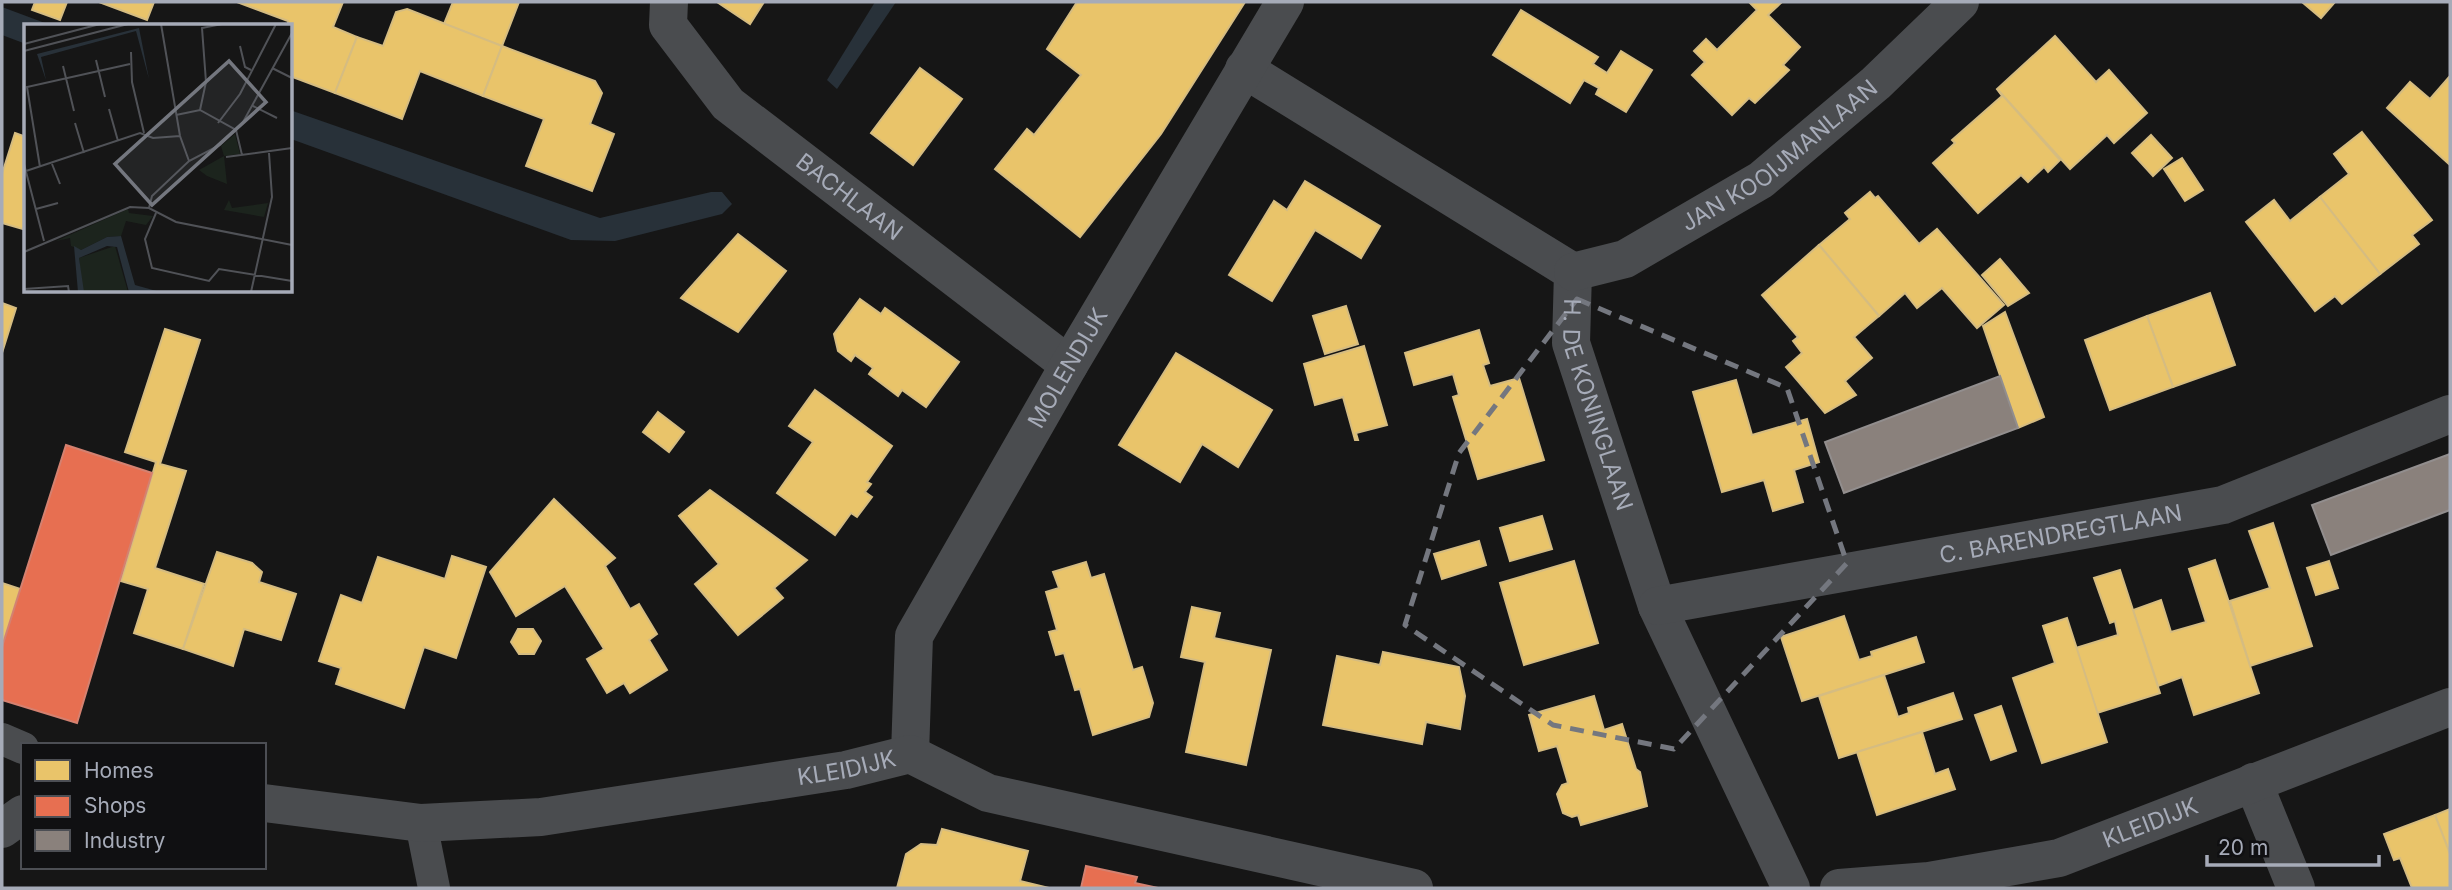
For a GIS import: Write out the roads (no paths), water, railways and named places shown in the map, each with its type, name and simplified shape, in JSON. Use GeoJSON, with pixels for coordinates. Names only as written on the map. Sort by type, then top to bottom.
{"type":"FeatureCollection","features":[{"type":"Feature","properties":{"kind":"street","name":"BACHLAAN"},"geometry":{"type":"LineString","coordinates":[[669,2],[668,25],[728,104],[1069,365]]}},
{"type":"Feature","properties":{"kind":"street","name":"MOLENDIJK"},"geometry":{"type":"LineString","coordinates":[[910,754],[914,636],[1069,365],[1284,2]]}},
{"type":"Feature","properties":{"kind":"street","name":"JAN KOOIJMANLAAN"},"geometry":{"type":"LineString","coordinates":[[1573,272],[1625,259],[1761,180],[1876,83],[1960,2]]}},
{"type":"Feature","properties":{"kind":"street","name":"H. DE KONINGLAAN"},"geometry":{"type":"LineString","coordinates":[[1244,69],[1573,272],[1572,343],[1657,607],[1791,888]]}},
{"type":"Feature","properties":{"kind":"street","name":"C. BARENDREGTLAAN"},"geometry":{"type":"LineString","coordinates":[[1657,607],[2223,505],[2450,414]]}},
{"type":"Feature","properties":{"kind":"street","name":"KLEIDIJK"},"geometry":{"type":"LineString","coordinates":[[1839,888],[1929,881],[2059,859],[2450,706]]}},
{"type":"Feature","properties":{"kind":"street","name":"KLEIDIJK"},"geometry":{"type":"LineString","coordinates":[[266,803],[421,823],[541,817],[846,770],[910,754],[988,793],[1413,888]]}},
{"type":"Feature","properties":{"kind":"street"},"geometry":{"type":"LineString","coordinates":[[2253,782],[2297,888]]}},
{"type":"Feature","properties":{"kind":"street"},"geometry":{"type":"LineString","coordinates":[[2,829],[21,815]]}},
{"type":"Feature","properties":{"kind":"lane"},"geometry":{"type":"LineString","coordinates":[[2,739],[21,747]]}},
{"type":"Feature","properties":{"kind":"lane"},"geometry":{"type":"LineString","coordinates":[[421,823],[434,888]]}}]}
